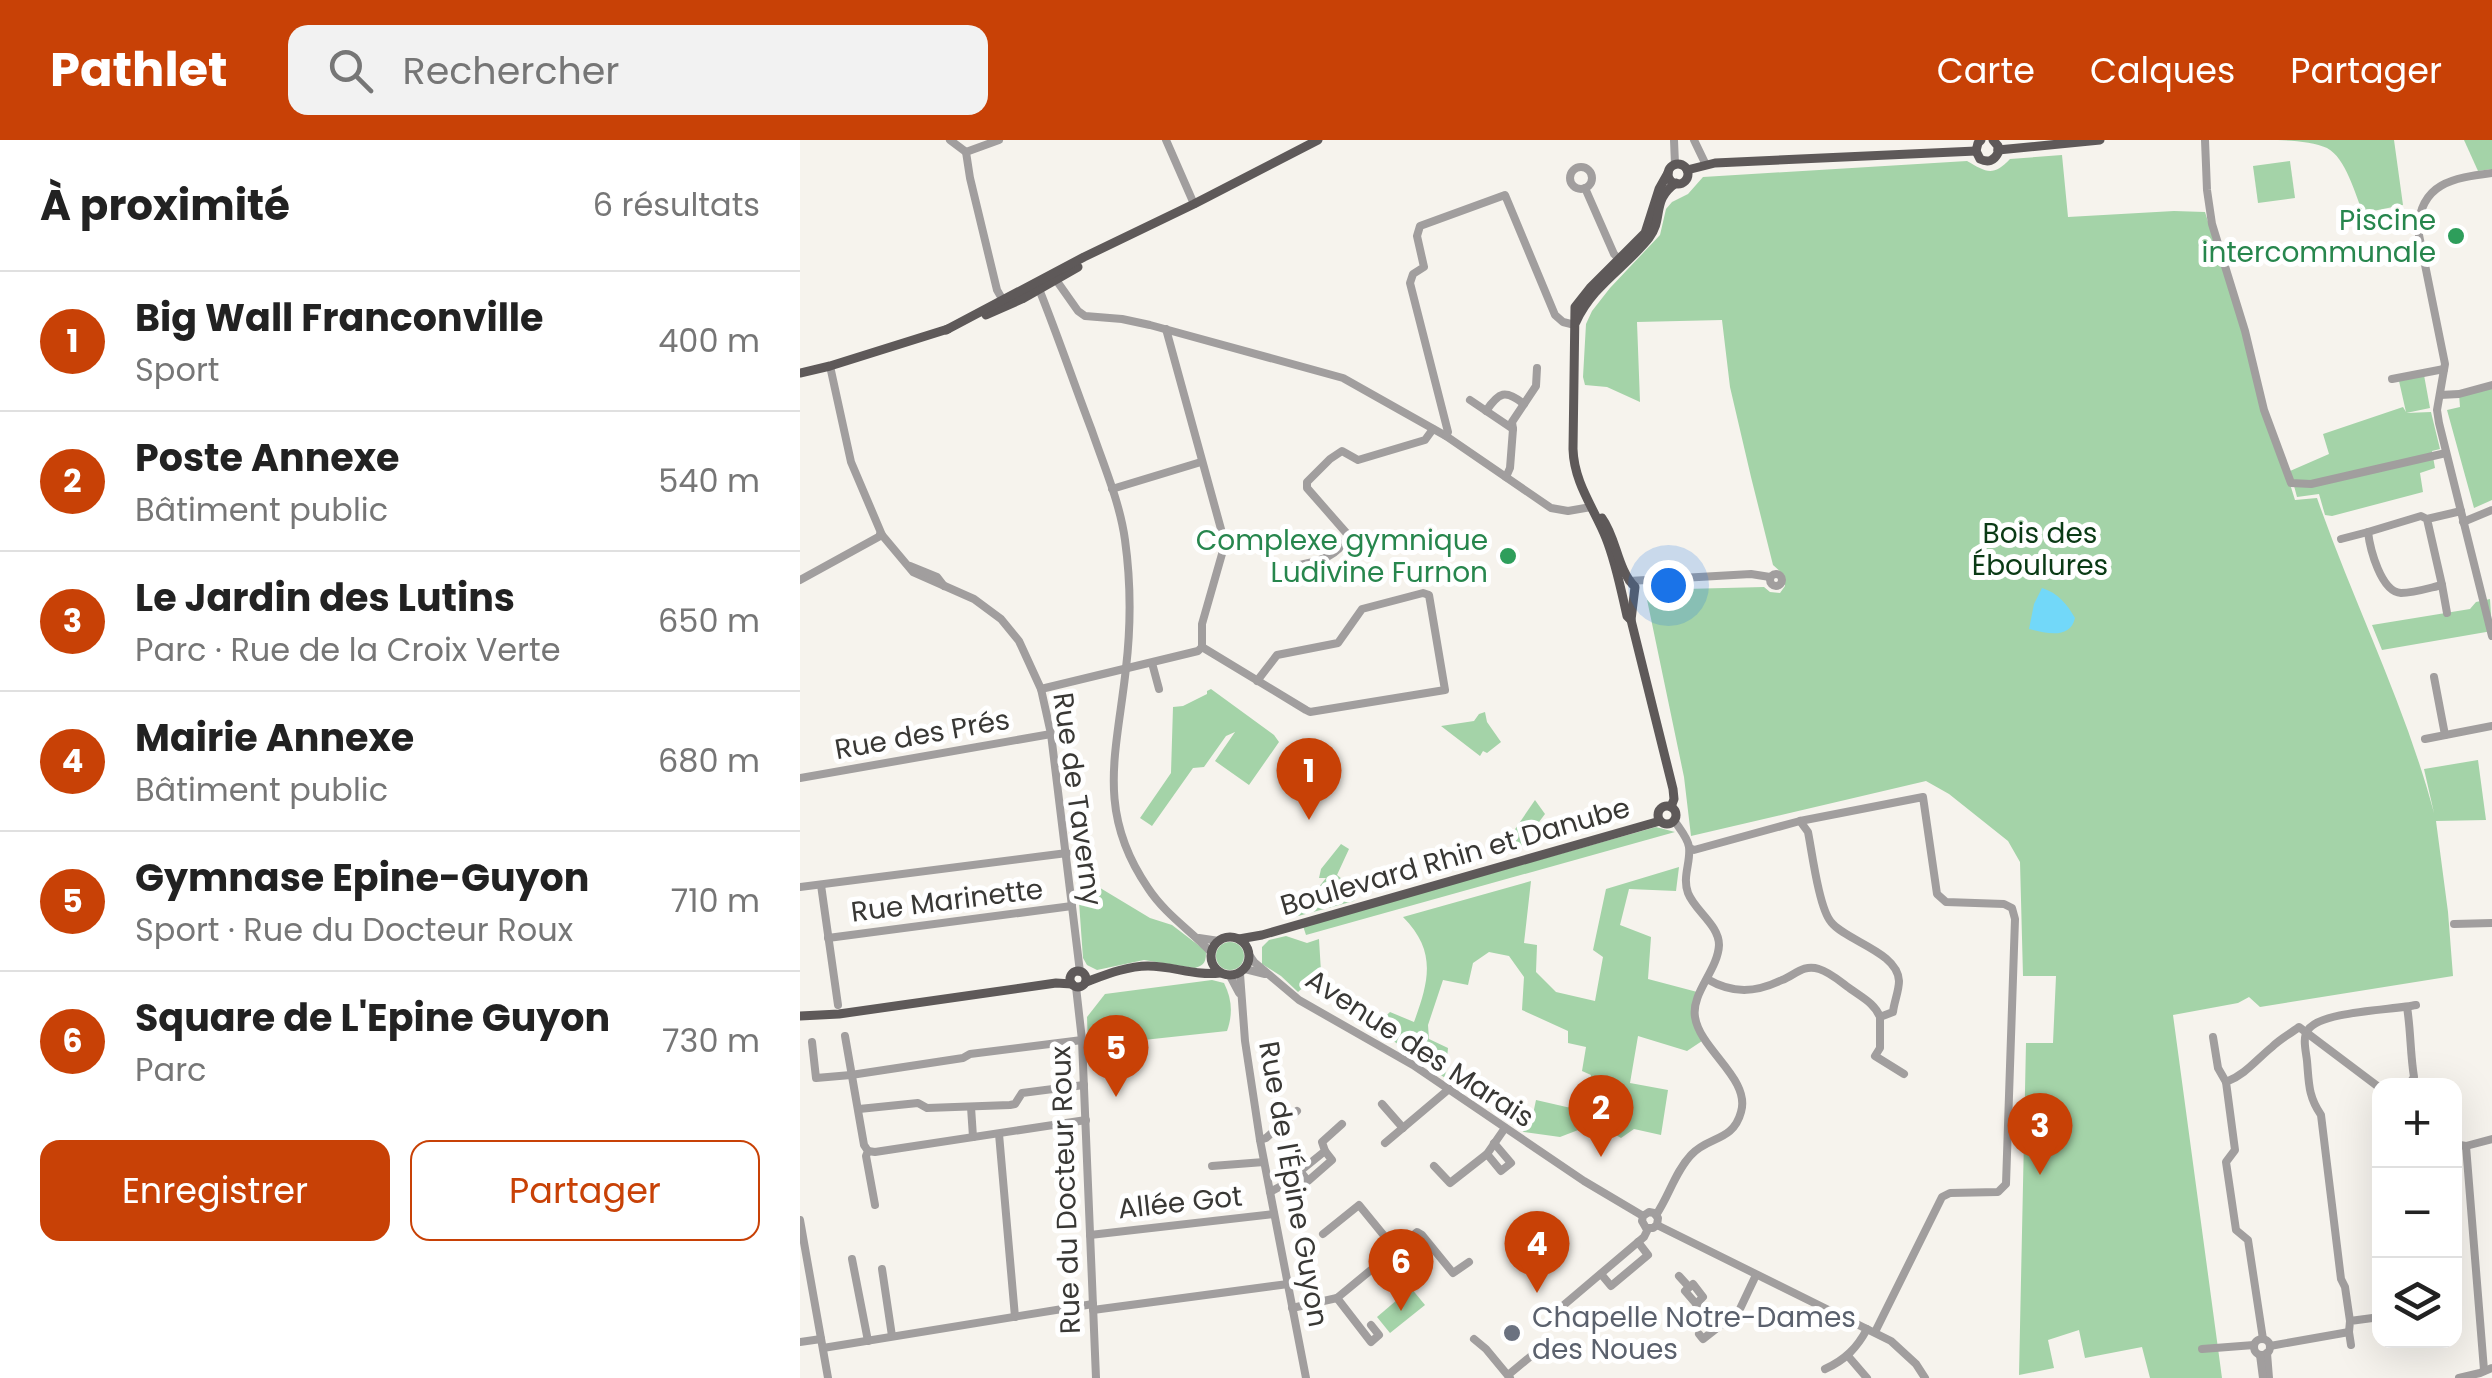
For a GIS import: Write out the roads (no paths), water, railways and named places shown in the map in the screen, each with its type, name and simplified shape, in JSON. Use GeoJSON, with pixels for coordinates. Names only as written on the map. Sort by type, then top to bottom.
{"type":"FeatureCollection","features":[{"type":"Feature","properties":{"kind":"main road"},"geometry":{"type":"LineString","coordinates":[[1004,303],[1027,287],[1318,140]]}},
{"type":"Feature","properties":{"kind":"main road"},"geometry":{"type":"LineString","coordinates":[[1982,140],[1976,151],[1986,161],[1994,158],[1995,145],[2100,140]]}},
{"type":"Feature","properties":{"kind":"main road"},"geometry":{"type":"LineString","coordinates":[[1687,170],[1706,165],[1976,151]]}},
{"type":"Feature","properties":{"kind":"main road"},"geometry":{"type":"LineString","coordinates":[[1652,224],[1659,188],[1672,169],[1682,165],[1687,170]]}},
{"type":"Feature","properties":{"kind":"main road"},"geometry":{"type":"LineString","coordinates":[[1672,169],[1671,181],[1676,183]]}},
{"type":"Feature","properties":{"kind":"main road"},"geometry":{"type":"LineString","coordinates":[[1671,807],[1673,789],[1627,616],[1629,590],[1580,485],[1574,462],[1575,306],[1645,233],[1668,189],[1686,180],[1687,170]]}},
{"type":"Feature","properties":{"kind":"main road"},"geometry":{"type":"LineString","coordinates":[[800,373],[946,330],[1039,289],[1100,250]]}},
{"type":"Feature","properties":{"kind":"main road"},"geometry":{"type":"LineString","coordinates":[[1671,807],[1674,820],[1669,824],[1660,821],[1661,808],[1671,807]]}},
{"type":"Feature","properties":{"kind":"main road","name":"Boulevard Rhin et Danube"},"geometry":{"type":"LineString","coordinates":[[1239,939],[1660,821]]}},
{"type":"Feature","properties":{"kind":"main road","name":"Boulevard Rhin et Danube"},"geometry":{"type":"LineString","coordinates":[[1249,953],[1262,935]]}},
{"type":"Feature","properties":{"kind":"main road"},"geometry":{"type":"LineString","coordinates":[[800,1016],[839,1014],[1056,983],[1148,966],[1200,975],[1234,973],[1249,953],[1239,939],[1219,940],[1196,973]]}},
{"type":"Feature","properties":{"kind":"main road"},"geometry":{"type":"LineString","coordinates":[[1211,956],[1234,973]]}},
{"type":"Feature","properties":{"kind":"street"},"geometry":{"type":"LineString","coordinates":[[950,140],[966,152],[998,293],[1004,303]]}},
{"type":"Feature","properties":{"kind":"street"},"geometry":{"type":"LineString","coordinates":[[1166,140],[1194,204]]}},
{"type":"Feature","properties":{"kind":"street"},"geometry":{"type":"LineString","coordinates":[[1672,169],[1674,140]]}},
{"type":"Feature","properties":{"kind":"street"},"geometry":{"type":"LineString","coordinates":[[1694,140],[1706,165]]}},
{"type":"Feature","properties":{"kind":"street"},"geometry":{"type":"LineString","coordinates":[[2205,140],[2212,224],[2264,410],[2291,483],[2311,484],[2446,453]]}},
{"type":"Feature","properties":{"kind":"street"},"geometry":{"type":"LineString","coordinates":[[966,152],[992,141]]}},
{"type":"Feature","properties":{"kind":"street"},"geometry":{"type":"LineString","coordinates":[[2492,173],[2458,178],[2438,187],[2428,196],[2419,217],[2445,367],[2438,419],[2463,522],[2481,573],[2492,636]]}},
{"type":"Feature","properties":{"kind":"street"},"geometry":{"type":"LineString","coordinates":[[1585,188],[1621,262]]}},
{"type":"Feature","properties":{"kind":"street"},"geometry":{"type":"LineString","coordinates":[[1446,436],[1410,283],[1413,274],[1424,266],[1416,236],[1420,226],[1506,195],[1554,315],[1575,325]]}},
{"type":"Feature","properties":{"kind":"street"},"geometry":{"type":"LineString","coordinates":[[1070,266],[1055,279],[1085,316],[1166,329],[1333,374],[1446,436],[1552,508],[1593,510]]}},
{"type":"Feature","properties":{"kind":"street"},"geometry":{"type":"LineString","coordinates":[[1027,287],[1039,289],[1122,520],[1130,626],[1112,775],[1120,824],[1146,886],[1211,956]]}},
{"type":"Feature","properties":{"kind":"street"},"geometry":{"type":"LineString","coordinates":[[1166,329],[1224,540],[1202,624],[1202,648]]}},
{"type":"Feature","properties":{"kind":"street","name":"Rue de Taverny"},"geometry":{"type":"LineString","coordinates":[[830,366],[848,451],[882,535],[904,564],[974,599],[1000,619],[1019,641],[1041,689],[1067,853],[1078,977]]}},
{"type":"Feature","properties":{"kind":"street"},"geometry":{"type":"LineString","coordinates":[[2392,380],[2445,367]]}},
{"type":"Feature","properties":{"kind":"street"},"geometry":{"type":"LineString","coordinates":[[1506,477],[1510,468],[1512,422],[1536,386],[1537,368]]}},
{"type":"Feature","properties":{"kind":"street"},"geometry":{"type":"LineString","coordinates":[[2440,395],[2492,385]]}},
{"type":"Feature","properties":{"kind":"street"},"geometry":{"type":"LineString","coordinates":[[1486,411],[1495,398],[1505,394],[1524,404]]}},
{"type":"Feature","properties":{"kind":"street"},"geometry":{"type":"LineString","coordinates":[[1470,400],[1513,428]]}},
{"type":"Feature","properties":{"kind":"street"},"geometry":{"type":"LineString","coordinates":[[1279,571],[1328,558],[1347,540],[1346,530],[1307,488],[1306,482],[1323,465],[1342,451],[1358,460],[1425,440],[1433,429]]}},
{"type":"Feature","properties":{"kind":"street"},"geometry":{"type":"LineString","coordinates":[[1112,489],[1201,462]]}},
{"type":"Feature","properties":{"kind":"street"},"geometry":{"type":"LineString","coordinates":[[2342,540],[2422,516],[2427,519],[2460,510]]}},
{"type":"Feature","properties":{"kind":"street"},"geometry":{"type":"LineString","coordinates":[[2463,522],[2492,510]]}},
{"type":"Feature","properties":{"kind":"street"},"geometry":{"type":"LineString","coordinates":[[2427,519],[2447,613]]}},
{"type":"Feature","properties":{"kind":"street"},"geometry":{"type":"LineString","coordinates":[[2368,532],[2371,551],[2392,591],[2403,593],[2442,586]]}},
{"type":"Feature","properties":{"kind":"street"},"geometry":{"type":"LineString","coordinates":[[800,580],[882,535]]}},
{"type":"Feature","properties":{"kind":"street"},"geometry":{"type":"LineString","coordinates":[[1629,590],[1644,582],[1686,576],[1770,577]]}},
{"type":"Feature","properties":{"kind":"street"},"geometry":{"type":"LineString","coordinates":[[1202,648],[1306,710],[1314,712],[1445,690],[1429,596],[1423,593],[1362,609],[1338,643],[1277,655],[1257,680]]}},
{"type":"Feature","properties":{"kind":"street"},"geometry":{"type":"LineString","coordinates":[[1041,689],[1202,648]]}},
{"type":"Feature","properties":{"kind":"street"},"geometry":{"type":"LineString","coordinates":[[1152,663],[1159,689]]}},
{"type":"Feature","properties":{"kind":"street"},"geometry":{"type":"LineString","coordinates":[[2434,676],[2445,736]]}},
{"type":"Feature","properties":{"kind":"street"},"geometry":{"type":"LineString","coordinates":[[2425,740],[2492,726]]}},
{"type":"Feature","properties":{"kind":"street","name":"Rue des Prés"},"geometry":{"type":"LineString","coordinates":[[800,778],[1051,734]]}},
{"type":"Feature","properties":{"kind":"street"},"geometry":{"type":"LineString","coordinates":[[1690,848],[1923,797],[1940,898],[1946,902],[2004,904],[2012,908],[2015,919],[2007,1178],[2002,1190],[1942,1196],[1871,1331],[1856,1350],[1825,1370]]}},
{"type":"Feature","properties":{"kind":"street"},"geometry":{"type":"LineString","coordinates":[[1552,1314],[1648,1232],[1692,1154],[1724,1137],[1734,1128],[1742,1111],[1740,1087],[1699,1031],[1694,1013],[1716,961],[1718,940],[1688,892],[1690,848],[1674,820]]}},
{"type":"Feature","properties":{"kind":"street"},"geometry":{"type":"LineString","coordinates":[[1800,821],[1808,832],[1825,913],[1832,925],[1885,958],[1897,972],[1899,982],[1892,1012],[1880,1017]]}},
{"type":"Feature","properties":{"kind":"street"},"geometry":{"type":"LineString","coordinates":[[800,888],[1067,853]]}},
{"type":"Feature","properties":{"kind":"street"},"geometry":{"type":"LineString","coordinates":[[821,885],[838,1006]]}},
{"type":"Feature","properties":{"kind":"street","name":"Rue Marinette"},"geometry":{"type":"LineString","coordinates":[[828,938],[1072,906]]}},
{"type":"Feature","properties":{"kind":"street"},"geometry":{"type":"LineString","coordinates":[[2454,924],[2492,923]]}},
{"type":"Feature","properties":{"kind":"street"},"geometry":{"type":"LineString","coordinates":[[1195,937],[1219,940]]}},
{"type":"Feature","properties":{"kind":"street","name":"Avenue des Marais"},"geometry":{"type":"LineString","coordinates":[[1249,953],[1299,1000],[1397,1055],[1592,1186],[1643,1216],[1649,1212],[1654,1223]]}},
{"type":"Feature","properties":{"kind":"street"},"geometry":{"type":"LineString","coordinates":[[1708,978],[1737,992],[1782,980],[1800,969],[1822,970],[1877,1010],[1880,1048],[1876,1056],[1904,1074]]}},
{"type":"Feature","properties":{"kind":"street","name":"Avenue des Marais"},"geometry":{"type":"LineString","coordinates":[[1234,973],[1275,979]]}},
{"type":"Feature","properties":{"kind":"street","name":"Rue de l'Épine Guyon"},"geometry":{"type":"LineString","coordinates":[[1234,973],[1242,996],[1260,1140],[1306,1378]]}},
{"type":"Feature","properties":{"kind":"street","name":"Rue du Docteur Roux"},"geometry":{"type":"LineString","coordinates":[[1078,977],[1096,1378]]}},
{"type":"Feature","properties":{"kind":"street"},"geometry":{"type":"LineString","coordinates":[[2351,1345],[2320,1115],[2312,1101],[2306,1033],[2310,1026],[2326,1018],[2411,1006],[2409,1046],[2413,1078]]}},
{"type":"Feature","properties":{"kind":"street"},"geometry":{"type":"LineString","coordinates":[[1336,1020],[1343,1011]]}},
{"type":"Feature","properties":{"kind":"street"},"geometry":{"type":"LineString","coordinates":[[2226,1082],[2299,1027],[2372,1082]]}},
{"type":"Feature","properties":{"kind":"street"},"geometry":{"type":"LineString","coordinates":[[844,1036],[875,1205]]}},
{"type":"Feature","properties":{"kind":"street"},"geometry":{"type":"LineString","coordinates":[[2214,1037],[2218,1068],[2226,1082],[2235,1150],[2226,1162],[2236,1230],[2248,1240],[2266,1378]]}},
{"type":"Feature","properties":{"kind":"street"},"geometry":{"type":"LineString","coordinates":[[812,1042],[816,1078],[1082,1040]]}},
{"type":"Feature","properties":{"kind":"street"},"geometry":{"type":"LineString","coordinates":[[859,1110],[918,1103],[928,1108],[1010,1105],[1022,1093],[1084,1086]]}},
{"type":"Feature","properties":{"kind":"street"},"geometry":{"type":"LineString","coordinates":[[1385,1143],[1449,1089]]}},
{"type":"Feature","properties":{"kind":"street"},"geometry":{"type":"LineString","coordinates":[[1382,1104],[1402,1128]]}},
{"type":"Feature","properties":{"kind":"street"},"geometry":{"type":"LineString","coordinates":[[971,1107],[973,1137]]}},
{"type":"Feature","properties":{"kind":"street"},"geometry":{"type":"LineString","coordinates":[[1260,1140],[1297,1111]]}},
{"type":"Feature","properties":{"kind":"street"},"geometry":{"type":"LineString","coordinates":[[868,1152],[1086,1120]]}},
{"type":"Feature","properties":{"kind":"street"},"geometry":{"type":"LineString","coordinates":[[1270,1192],[1324,1151],[1322,1142],[1342,1124]]}},
{"type":"Feature","properties":{"kind":"street"},"geometry":{"type":"LineString","coordinates":[[1434,1166],[1450,1183],[1487,1154],[1505,1128]]}},
{"type":"Feature","properties":{"kind":"street"},"geometry":{"type":"LineString","coordinates":[[999,1134],[1015,1317]]}},
{"type":"Feature","properties":{"kind":"street"},"geometry":{"type":"LineString","coordinates":[[2462,1145],[2492,1138]]}},
{"type":"Feature","properties":{"kind":"street"},"geometry":{"type":"LineString","coordinates":[[1487,1154],[1502,1171],[1511,1163],[1494,1143]]}},
{"type":"Feature","properties":{"kind":"street"},"geometry":{"type":"LineString","coordinates":[[2459,1378],[2488,1369],[2466,1146]]}},
{"type":"Feature","properties":{"kind":"street"},"geometry":{"type":"LineString","coordinates":[[1212,1166],[1264,1162]]}},
{"type":"Feature","properties":{"kind":"street"},"geometry":{"type":"LineString","coordinates":[[1323,1234],[1359,1205],[1395,1249]]}},
{"type":"Feature","properties":{"kind":"street","name":"Allée Got"},"geometry":{"type":"LineString","coordinates":[[1090,1235],[1274,1214]]}},
{"type":"Feature","properties":{"kind":"street"},"geometry":{"type":"LineString","coordinates":[[800,1220],[805,1270],[828,1378]]}},
{"type":"Feature","properties":{"kind":"street"},"geometry":{"type":"LineString","coordinates":[[1654,1223],[1891,1341],[1925,1378]]}},
{"type":"Feature","properties":{"kind":"street"},"geometry":{"type":"LineString","coordinates":[[1292,1308],[1337,1298],[1418,1232],[1454,1273],[1468,1262]]}},
{"type":"Feature","properties":{"kind":"street"},"geometry":{"type":"LineString","coordinates":[[1601,1274],[1611,1286],[1648,1255],[1638,1242]]}},
{"type":"Feature","properties":{"kind":"street"},"geometry":{"type":"LineString","coordinates":[[852,1259],[868,1340]]}},
{"type":"Feature","properties":{"kind":"street"},"geometry":{"type":"LineString","coordinates":[[882,1268],[892,1336]]}},
{"type":"Feature","properties":{"kind":"street"},"geometry":{"type":"LineString","coordinates":[[1679,1276],[1689,1287],[1693,1284],[1703,1297],[1696,1304],[1717,1328]]}},
{"type":"Feature","properties":{"kind":"street"},"geometry":{"type":"LineString","coordinates":[[1698,1334],[1704,1339],[1739,1311],[1756,1276]]}},
{"type":"Feature","properties":{"kind":"street"},"geometry":{"type":"LineString","coordinates":[[800,1342],[868,1340],[1015,1317],[1288,1284]]}},
{"type":"Feature","properties":{"kind":"street"},"geometry":{"type":"LineString","coordinates":[[1337,1298],[1371,1342],[1380,1335],[1371,1325]]}},
{"type":"Feature","properties":{"kind":"street"},"geometry":{"type":"LineString","coordinates":[[2350,1321],[2372,1318]]}},
{"type":"Feature","properties":{"kind":"street"},"geometry":{"type":"LineString","coordinates":[[2202,1350],[2263,1348],[2349,1332]]}},
{"type":"Feature","properties":{"kind":"street"},"geometry":{"type":"LineString","coordinates":[[1474,1340],[1486,1348],[1509,1377],[1542,1347]]}},
{"type":"Feature","properties":{"kind":"street"},"geometry":{"type":"LineString","coordinates":[[1848,1356],[1867,1378]]}},
{"type":"Feature","properties":{"kind":"water"},"geometry":{"type":"Polygon","coordinates":[[[2042,588],[2057,596],[2072,613],[2075,618],[2068,630],[2056,633],[2029,629],[2042,588]]]}},
{"type":"Feature","properties":{"kind":"place","name":"Piscine intercommunale"},"geometry":{"type":"Point","coordinates":[2456,236]}},
{"type":"Feature","properties":{"kind":"place","name":"Complexe gymnique Ludivine Furnon"},"geometry":{"type":"Point","coordinates":[1508,556]}},
{"type":"Feature","properties":{"kind":"place","name":"Big Wall Franconville"},"geometry":{"type":"Point","coordinates":[1309,820]}},
{"type":"Feature","properties":{"kind":"place","name":"Gymnase Epine-Guyon"},"geometry":{"type":"Point","coordinates":[1116,1097]}},
{"type":"Feature","properties":{"kind":"place","name":"Poste Annexe"},"geometry":{"type":"Point","coordinates":[1601,1157]}},
{"type":"Feature","properties":{"kind":"place","name":"Le Jardin des Lutins"},"geometry":{"type":"Point","coordinates":[2040,1175]}},
{"type":"Feature","properties":{"kind":"place","name":"Mairie Annexe"},"geometry":{"type":"Point","coordinates":[1537,1293]}},
{"type":"Feature","properties":{"kind":"place","name":"Square de L'Epine Guyon"},"geometry":{"type":"Point","coordinates":[1401,1311]}},
{"type":"Feature","properties":{"kind":"place","name":"Chapelle Notre-Dames des Noues"},"geometry":{"type":"Point","coordinates":[1512,1333]}},
{"type":"Feature","properties":{"kind":"park label","name":"Bois des Éboulures"},"geometry":{"type":"Point","coordinates":[2040,549]}}]}
